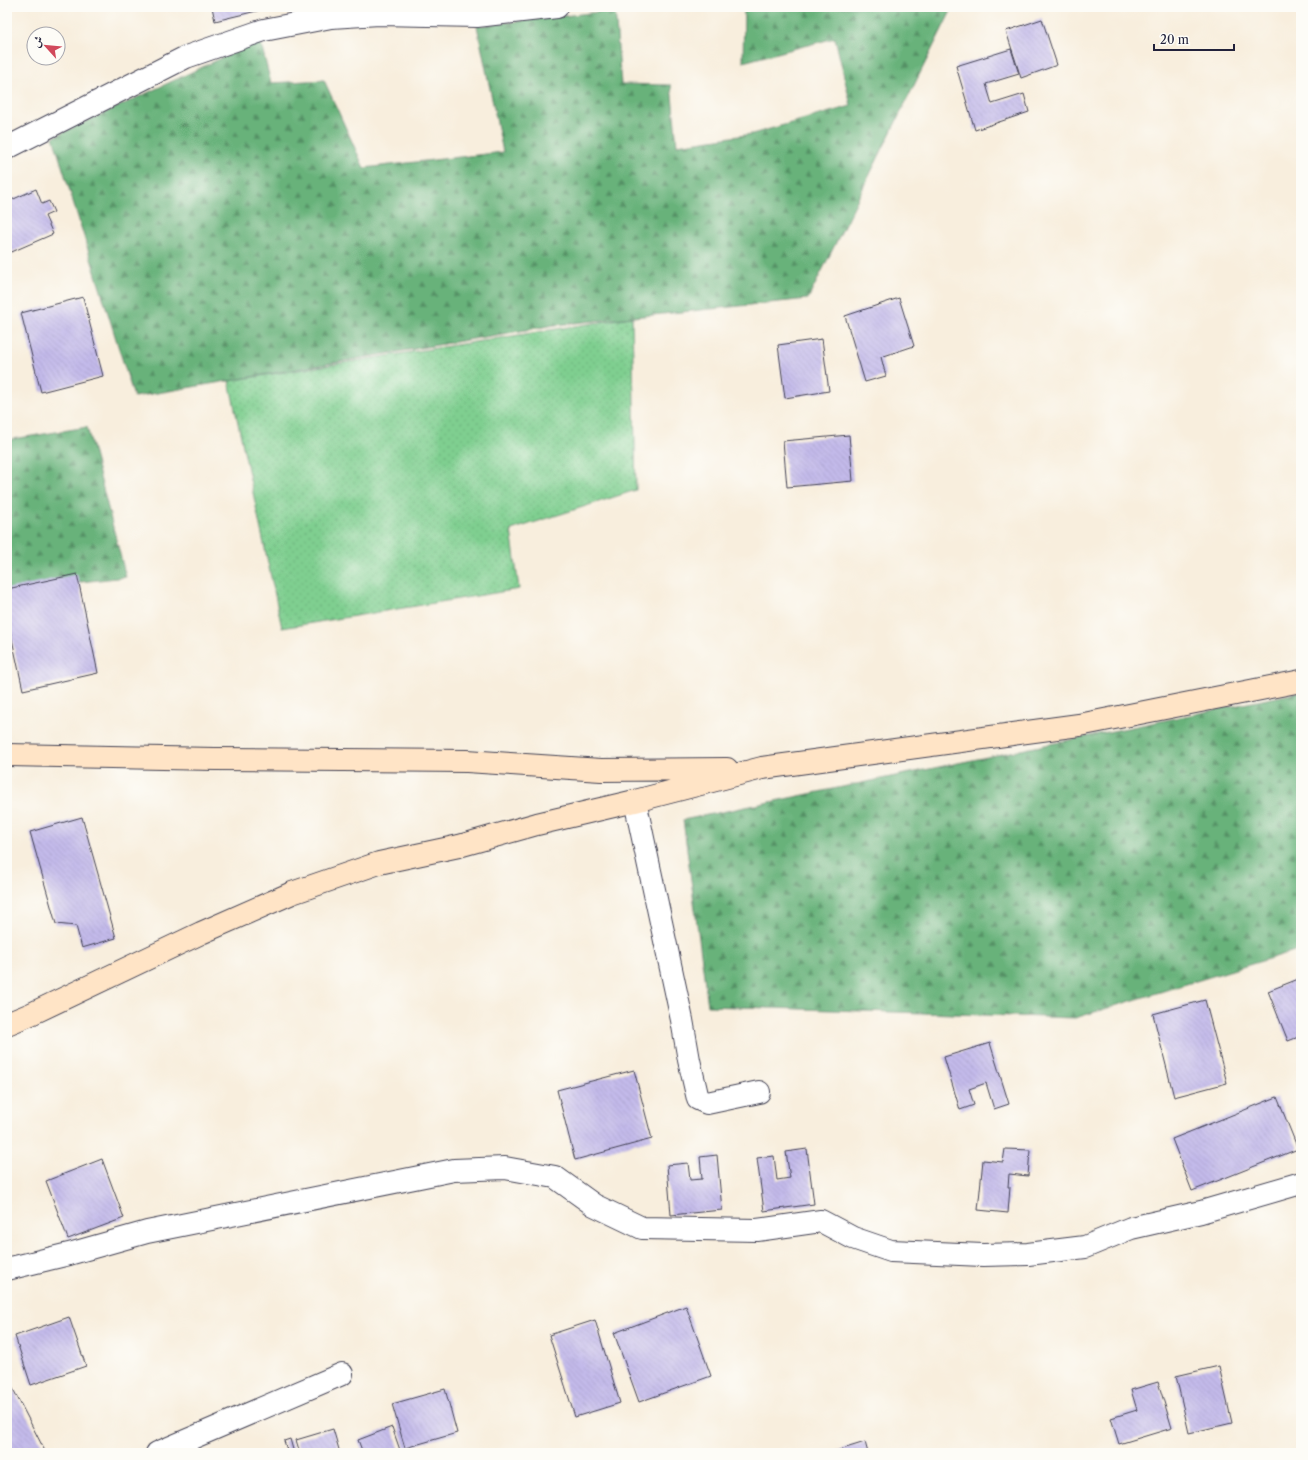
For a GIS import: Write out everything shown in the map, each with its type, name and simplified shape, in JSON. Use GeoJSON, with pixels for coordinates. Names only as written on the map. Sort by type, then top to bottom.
{"type":"FeatureCollection","features":[{"type":"Feature","properties":{"kind":"street"},"geometry":{"type":"LineString","coordinates":[[7,148],[186,57],[264,30],[331,17],[379,14],[477,16],[557,7]]}},
{"type":"Feature","properties":{"kind":"street"},"geometry":{"type":"LineString","coordinates":[[7,1024],[201,933],[292,893],[379,863],[459,846],[537,824],[635,801],[762,768],[1079,725],[1301,680]]}},
{"type":"Feature","properties":{"kind":"street"},"geometry":{"type":"LineString","coordinates":[[7,755],[215,759],[467,761],[602,770],[762,768]]}},
{"type":"Feature","properties":{"kind":"street"},"geometry":{"type":"LineString","coordinates":[[635,801],[698,1099],[707,1103],[759,1092]]}},
{"type":"Feature","properties":{"kind":"street"},"geometry":{"type":"LineString","coordinates":[[7,1269],[69,1254],[147,1232],[454,1170],[505,1168],[555,1177],[594,1205],[642,1228],[757,1230],[821,1221],[853,1238],[891,1251],[983,1256],[1028,1254],[1085,1247],[1131,1228],[1201,1212],[1301,1183]]}},
{"type":"Feature","properties":{"kind":"street"},"geometry":{"type":"LineString","coordinates":[[157,1453],[342,1374]]}},
{"type":"Feature","properties":{"kind":"green space"},"geometry":{"type":"Polygon","coordinates":[[[744,7],[953,7],[808,299],[555,325],[134,397],[53,137],[260,40],[271,83],[324,80],[364,168],[503,152],[477,26],[615,10],[621,84],[671,85],[677,145],[752,134],[851,106],[835,38],[743,62],[744,7]]]}},
{"type":"Feature","properties":{"kind":"green space"},"geometry":{"type":"Polygon","coordinates":[[[632,317],[636,490],[511,530],[519,589],[282,628],[229,381],[632,317]]]}},
{"type":"Feature","properties":{"kind":"green space"},"geometry":{"type":"Polygon","coordinates":[[[87,427],[126,577],[7,590],[7,440],[87,427]]]}},
{"type":"Feature","properties":{"kind":"green space"},"geometry":{"type":"Polygon","coordinates":[[[1301,692],[1301,949],[1075,1018],[708,1006],[683,820],[1301,692]]]}},
{"type":"Feature","properties":{"kind":"building"},"geometry":{"type":"Polygon","coordinates":[[[212,7],[269,7],[269,8],[215,21],[212,7]]]}},
{"type":"Feature","properties":{"kind":"building"},"geometry":{"type":"Polygon","coordinates":[[[1042,19],[1057,65],[1021,78],[1006,31],[1042,19]]]}},
{"type":"Feature","properties":{"kind":"building"},"geometry":{"type":"Polygon","coordinates":[[[1011,49],[1019,74],[986,84],[992,104],[1024,94],[1029,112],[975,130],[956,66],[1011,49]]]}},
{"type":"Feature","properties":{"kind":"building"},"geometry":{"type":"Polygon","coordinates":[[[36,189],[42,204],[49,201],[54,212],[45,216],[53,234],[7,254],[7,202],[36,189]]]}},
{"type":"Feature","properties":{"kind":"building"},"geometry":{"type":"Polygon","coordinates":[[[83,297],[103,376],[41,392],[21,313],[83,297]]]}},
{"type":"Feature","properties":{"kind":"building"},"geometry":{"type":"Polygon","coordinates":[[[899,298],[914,346],[881,357],[886,376],[865,382],[845,316],[899,298]]]}},
{"type":"Feature","properties":{"kind":"building"},"geometry":{"type":"Polygon","coordinates":[[[822,339],[829,391],[785,398],[778,345],[822,339]]]}},
{"type":"Feature","properties":{"kind":"building"},"geometry":{"type":"Polygon","coordinates":[[[849,435],[853,481],[787,487],[783,441],[849,435]]]}},
{"type":"Feature","properties":{"kind":"building"},"geometry":{"type":"Polygon","coordinates":[[[77,574],[98,673],[23,690],[7,616],[7,589],[77,574]]]}},
{"type":"Feature","properties":{"kind":"building"},"geometry":{"type":"Polygon","coordinates":[[[82,817],[116,938],[82,948],[76,926],[56,924],[30,832],[82,817]]]}},
{"type":"Feature","properties":{"kind":"building"},"geometry":{"type":"Polygon","coordinates":[[[1301,978],[1301,1036],[1288,1041],[1268,991],[1301,978]]]}},
{"type":"Feature","properties":{"kind":"building"},"geometry":{"type":"Polygon","coordinates":[[[1205,1000],[1227,1083],[1174,1097],[1153,1014],[1205,1000]]]}},
{"type":"Feature","properties":{"kind":"building"},"geometry":{"type":"Polygon","coordinates":[[[990,1043],[1009,1104],[994,1109],[986,1083],[969,1089],[974,1105],[960,1110],[944,1057],[990,1043]]]}},
{"type":"Feature","properties":{"kind":"building"},"geometry":{"type":"Polygon","coordinates":[[[634,1070],[652,1139],[575,1160],[557,1090],[634,1070]]]}},
{"type":"Feature","properties":{"kind":"building"},"geometry":{"type":"Polygon","coordinates":[[[1277,1097],[1298,1149],[1192,1191],[1172,1139],[1277,1097]]]}},
{"type":"Feature","properties":{"kind":"building"},"geometry":{"type":"Polygon","coordinates":[[[807,1149],[814,1204],[764,1211],[757,1158],[774,1156],[777,1180],[790,1178],[786,1152],[807,1149]]]}},
{"type":"Feature","properties":{"kind":"building"},"geometry":{"type":"Polygon","coordinates":[[[1005,1149],[1030,1150],[1028,1176],[1009,1174],[1008,1187],[1010,1187],[1008,1213],[978,1210],[983,1160],[1003,1162],[1005,1149]]]}},
{"type":"Feature","properties":{"kind":"building"},"geometry":{"type":"Polygon","coordinates":[[[717,1155],[722,1210],[671,1215],[667,1165],[688,1163],[690,1180],[702,1179],[700,1157],[717,1155]]]}},
{"type":"Feature","properties":{"kind":"building"},"geometry":{"type":"Polygon","coordinates":[[[102,1159],[124,1218],[68,1239],[46,1181],[102,1159]]]}},
{"type":"Feature","properties":{"kind":"building"},"geometry":{"type":"Polygon","coordinates":[[[686,1306],[711,1376],[639,1402],[614,1333],[686,1306]]]}},
{"type":"Feature","properties":{"kind":"building"},"geometry":{"type":"Polygon","coordinates":[[[69,1317],[86,1366],[31,1385],[15,1336],[69,1317]]]}},
{"type":"Feature","properties":{"kind":"building"},"geometry":{"type":"Polygon","coordinates":[[[595,1320],[620,1403],[575,1417],[549,1335],[595,1320]]]}},
{"type":"Feature","properties":{"kind":"building"},"geometry":{"type":"Polygon","coordinates":[[[1219,1366],[1232,1423],[1189,1433],[1176,1376],[1219,1366]]]}},
{"type":"Feature","properties":{"kind":"building"},"geometry":{"type":"Polygon","coordinates":[[[1158,1382],[1172,1428],[1119,1444],[1111,1418],[1137,1410],[1131,1390],[1158,1382]]]}},
{"type":"Feature","properties":{"kind":"building"},"geometry":{"type":"Polygon","coordinates":[[[11,1385],[46,1453],[7,1453],[7,1387],[11,1385]]]}},
{"type":"Feature","properties":{"kind":"building"},"geometry":{"type":"Polygon","coordinates":[[[445,1389],[457,1433],[405,1448],[392,1404],[445,1389]]]}},
{"type":"Feature","properties":{"kind":"building"},"geometry":{"type":"Polygon","coordinates":[[[392,1427],[401,1453],[363,1453],[358,1440],[392,1427]]]}},
{"type":"Feature","properties":{"kind":"building"},"geometry":{"type":"Polygon","coordinates":[[[333,1429],[340,1453],[300,1453],[296,1440],[333,1429]]]}},
{"type":"Feature","properties":{"kind":"building"},"geometry":{"type":"Polygon","coordinates":[[[290,1439],[294,1453],[288,1453],[284,1441],[290,1439]]]}},
{"type":"Feature","properties":{"kind":"building"},"geometry":{"type":"Polygon","coordinates":[[[865,1442],[868,1453],[830,1453],[865,1442]]]}}]}
